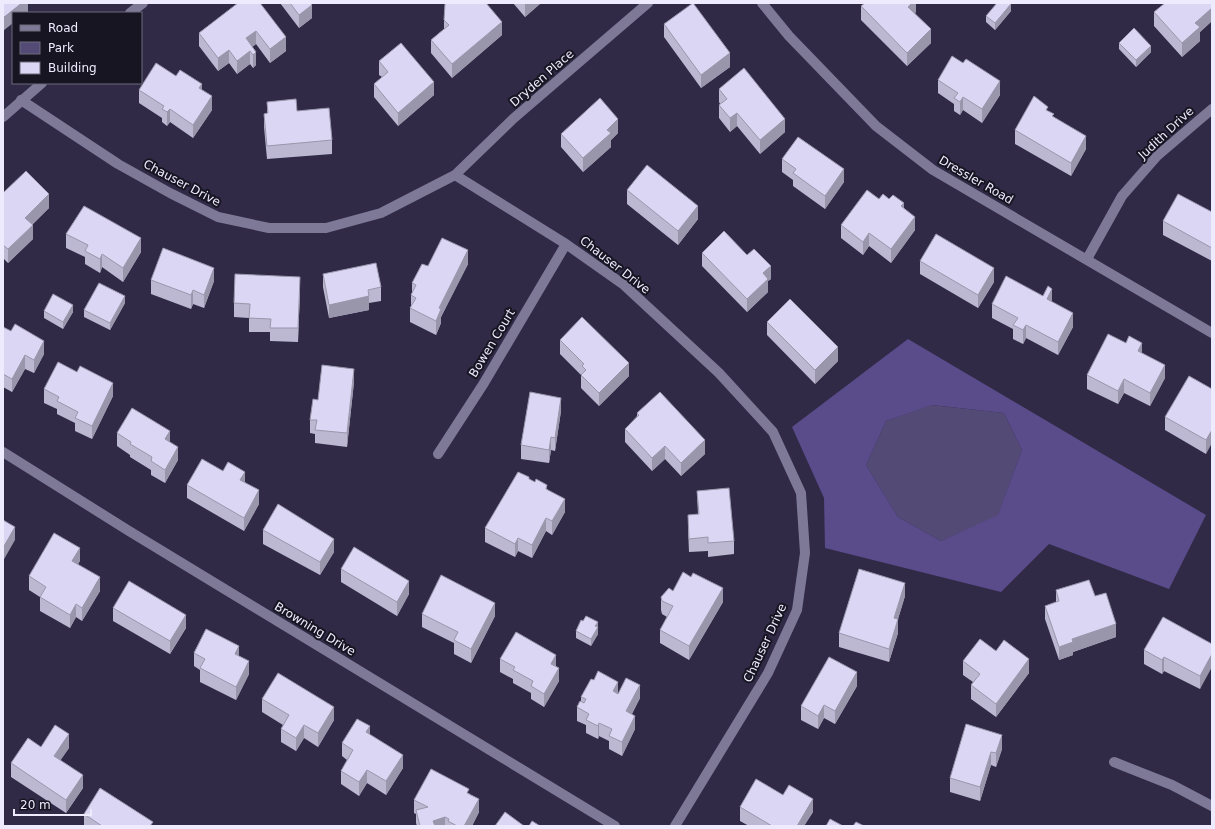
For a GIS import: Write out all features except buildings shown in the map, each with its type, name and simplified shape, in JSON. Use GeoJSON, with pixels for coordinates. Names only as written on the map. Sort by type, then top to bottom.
{"type":"FeatureCollection","features":[{"type":"Feature","properties":{"kind":"street"},"geometry":{"type":"LineString","coordinates":[[131,12],[143,3]]}},
{"type":"Feature","properties":{"kind":"street","name":"Dryden Place"},"geometry":{"type":"LineString","coordinates":[[455,175],[514,118],[648,3]]}},
{"type":"Feature","properties":{"kind":"street","name":"Dressler Road"},"geometry":{"type":"LineString","coordinates":[[762,3],[789,36],[876,126],[933,170],[1212,333]]}},
{"type":"Feature","properties":{"kind":"street"},"geometry":{"type":"LineString","coordinates":[[3,117],[41,84]]}},
{"type":"Feature","properties":{"kind":"street","name":"Chauser Drive"},"geometry":{"type":"LineString","coordinates":[[21,100],[118,164],[170,193],[218,217],[269,228],[326,228],[380,214],[455,175],[566,244],[624,285],[719,373],[773,432],[801,493],[805,553],[797,610],[768,673],[675,826]]}},
{"type":"Feature","properties":{"kind":"street","name":"Judith Drive"},"geometry":{"type":"LineString","coordinates":[[1087,259],[1122,196],[1157,156],[1212,109]]}},
{"type":"Feature","properties":{"kind":"street","name":"Bowen Court"},"geometry":{"type":"LineString","coordinates":[[438,454],[484,383],[566,244]]}},
{"type":"Feature","properties":{"kind":"street","name":"Browning Drive"},"geometry":{"type":"LineString","coordinates":[[3,452],[136,535],[615,826]]}},
{"type":"Feature","properties":{"kind":"street"},"geometry":{"type":"LineString","coordinates":[[1114,762],[1172,785],[1212,806]]}},
{"type":"Feature","properties":{"kind":"green space"},"geometry":{"type":"Polygon","coordinates":[[[931,405],[1004,413],[1022,450],[998,516],[941,541],[898,517],[866,465],[886,421],[931,405]]]}},
{"type":"Feature","properties":{"kind":"shaded area"},"geometry":{"type":"Polygon","coordinates":[[[908,339],[1206,515],[1169,589],[1049,544],[1001,592],[825,548],[824,498],[792,427],[908,339]],[[932,405],[886,421],[866,465],[898,517],[941,541],[998,515],[1022,450],[1004,413],[932,405]]]}}]}
